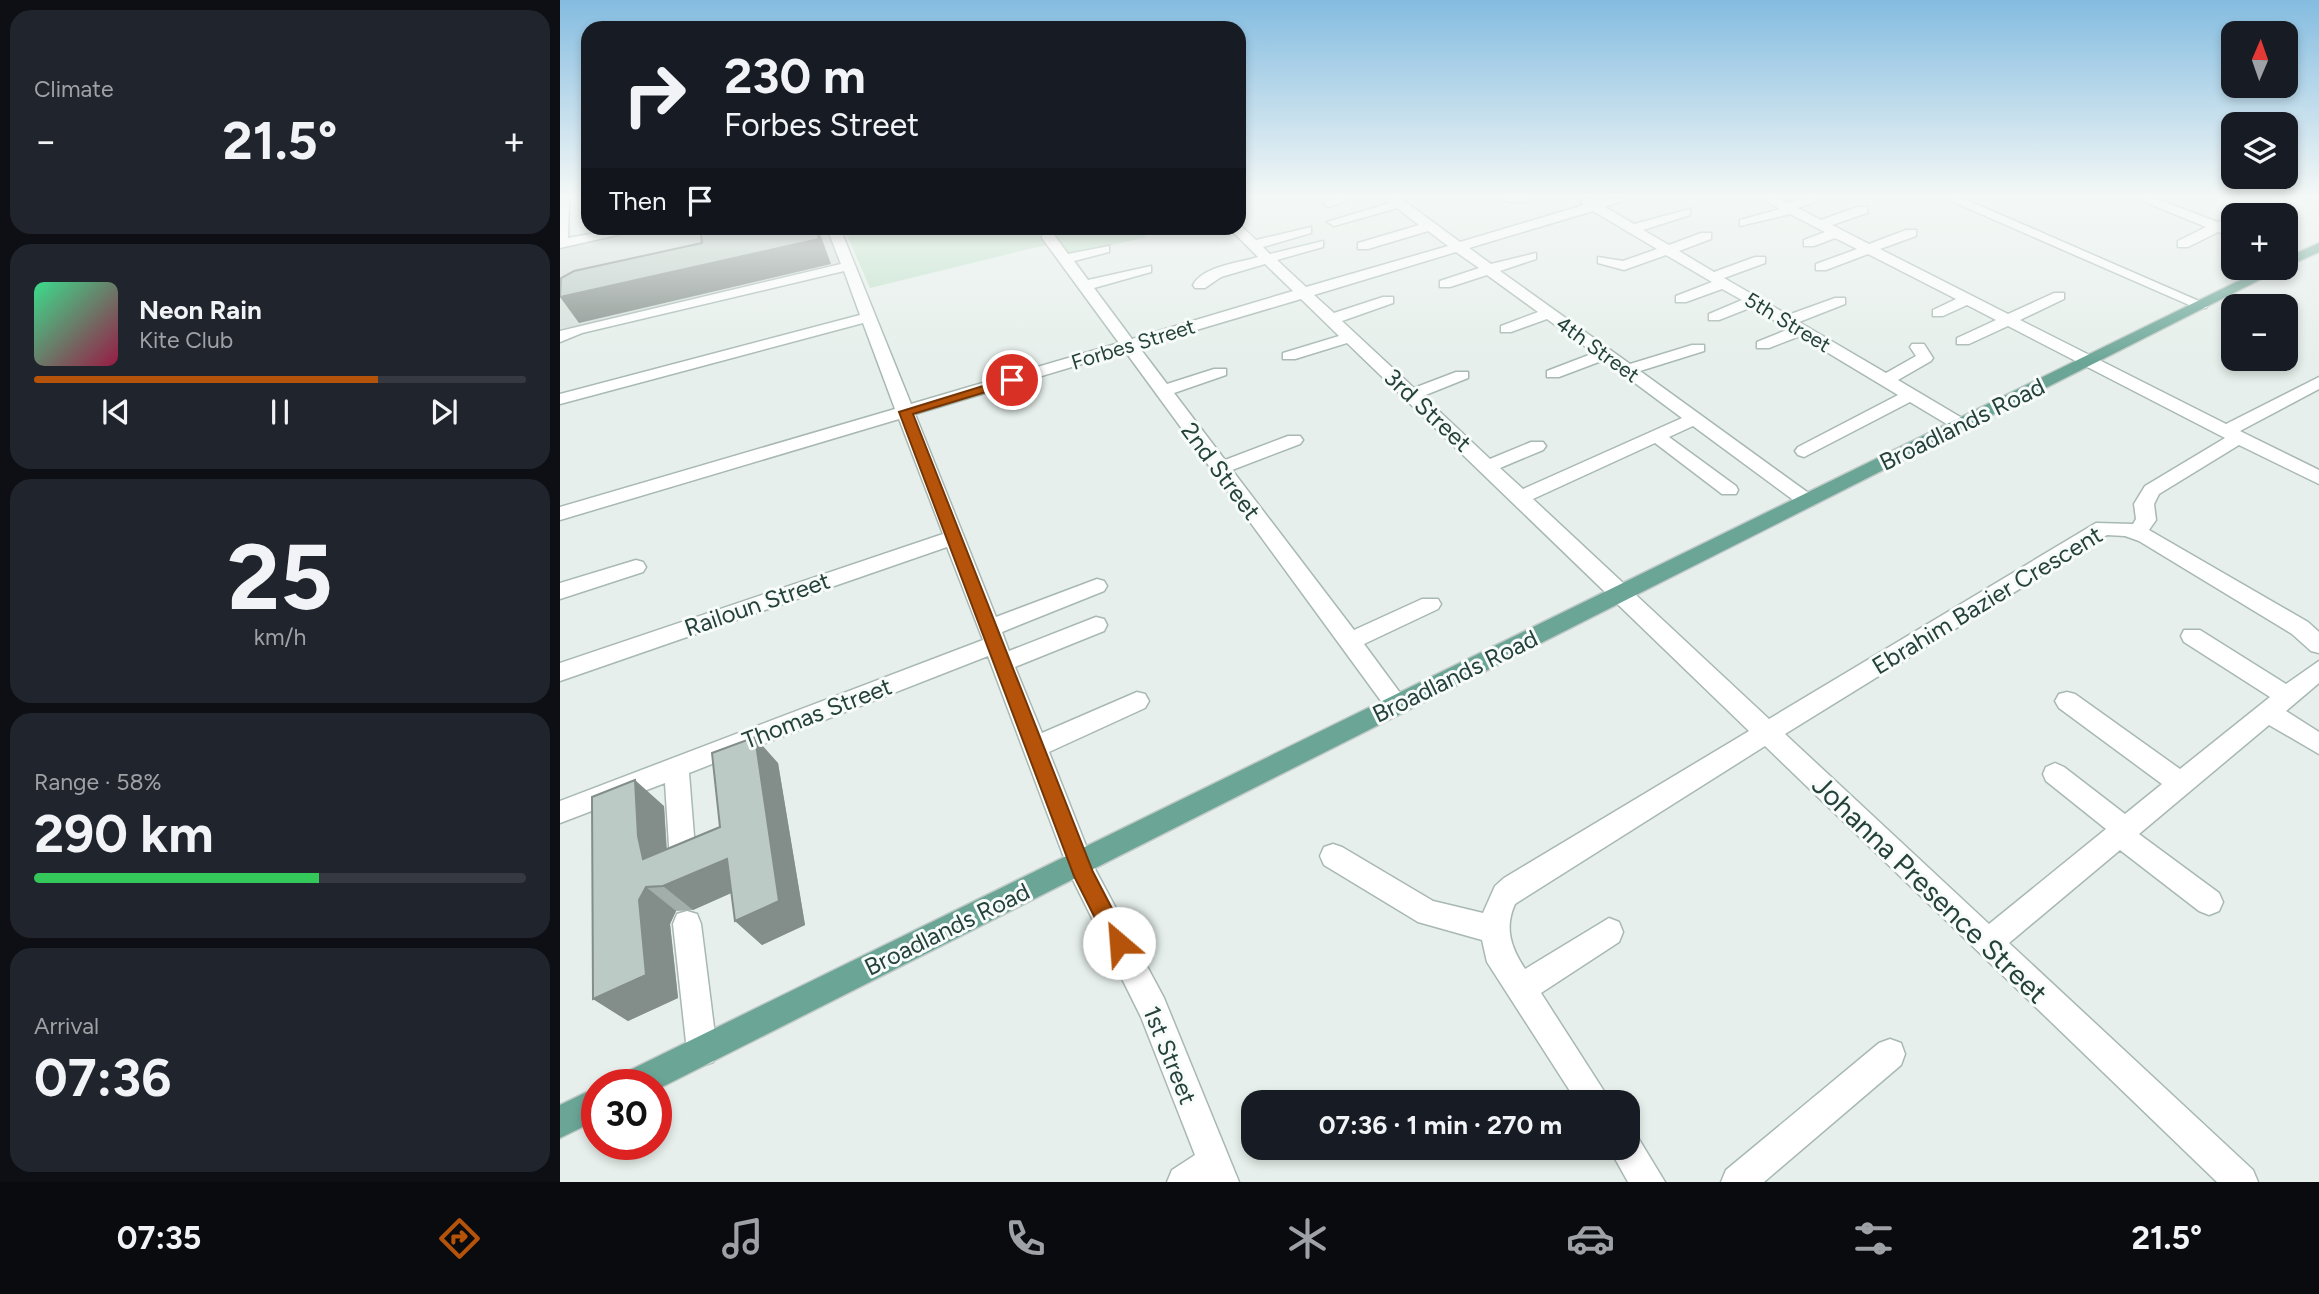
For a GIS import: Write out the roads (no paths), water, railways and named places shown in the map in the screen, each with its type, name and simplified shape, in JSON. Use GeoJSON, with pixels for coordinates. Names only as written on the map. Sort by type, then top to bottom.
{"type":"FeatureCollection","features":[{"type":"Feature","properties":{"kind":"main road","name":"Broadlands Road"},"geometry":{"type":"LineString","coordinates":[[665,1069],[2252,280]]}},
{"type":"Feature","properties":{"kind":"main road"},"geometry":{"type":"LineString","coordinates":[[560,1122],[581,1111]]}},
{"type":"Feature","properties":{"kind":"street","name":"1st Street"},"geometry":{"type":"LineString","coordinates":[[844,252],[1080,863],[1153,1009],[1218,1172]]}},
{"type":"Feature","properties":{"kind":"street","name":"2nd Street"},"geometry":{"type":"LineString","coordinates":[[1060,252],[1161,392],[1397,705]]}},
{"type":"Feature","properties":{"kind":"street"},"geometry":{"type":"LineString","coordinates":[[1065,259],[1092,252]]}},
{"type":"Feature","properties":{"kind":"street","name":"3rd Street"},"geometry":{"type":"LineString","coordinates":[[1261,252],[1621,594]]}},
{"type":"Feature","properties":{"kind":"street"},"geometry":{"type":"LineString","coordinates":[[1200,285],[1206,278],[1291,252]]}},
{"type":"Feature","properties":{"kind":"street","name":"Forbes Street"},"geometry":{"type":"LineString","coordinates":[[560,514],[1441,252]]}},
{"type":"Feature","properties":{"kind":"street","name":"4th Street"},"geometry":{"type":"LineString","coordinates":[[1465,252],[1807,500]]}},
{"type":"Feature","properties":{"kind":"street"},"geometry":{"type":"LineString","coordinates":[[1603,260],[1624,266],[1662,252]]}},
{"type":"Feature","properties":{"kind":"street","name":"5th Street"},"geometry":{"type":"LineString","coordinates":[[1672,252],[1961,425]]}},
{"type":"Feature","properties":{"kind":"street"},"geometry":{"type":"LineString","coordinates":[[1821,267],[1860,252]]}},
{"type":"Feature","properties":{"kind":"street"},"geometry":{"type":"LineString","coordinates":[[1874,252],[2319,478]]}},
{"type":"Feature","properties":{"kind":"street"},"geometry":{"type":"LineString","coordinates":[[2076,252],[2201,306]]}},
{"type":"Feature","properties":{"kind":"street"},"geometry":{"type":"LineString","coordinates":[[1445,284],[1531,256]]}},
{"type":"Feature","properties":{"kind":"street"},"geometry":{"type":"LineString","coordinates":[[1681,299],[1760,260]]}},
{"type":"Feature","properties":{"kind":"street"},"geometry":{"type":"LineString","coordinates":[[561,336],[849,266]]}},
{"type":"Feature","properties":{"kind":"street"},"geometry":{"type":"LineString","coordinates":[[1085,288],[1146,269]]}},
{"type":"Feature","properties":{"kind":"street"},"geometry":{"type":"LineString","coordinates":[[1085,288],[1130,278]]}},
{"type":"Feature","properties":{"kind":"street"},"geometry":{"type":"LineString","coordinates":[[1963,341],[2059,296]]}},
{"type":"Feature","properties":{"kind":"street"},"geometry":{"type":"LineString","coordinates":[[1938,313],[1968,299]]}},
{"type":"Feature","properties":{"kind":"street"},"geometry":{"type":"LineString","coordinates":[[1332,319],[1388,300]]}},
{"type":"Feature","properties":{"kind":"street"},"geometry":{"type":"LineString","coordinates":[[1787,321],[1840,300]]}},
{"type":"Feature","properties":{"kind":"street"},"geometry":{"type":"LineString","coordinates":[[1714,317],[1753,301]]}},
{"type":"Feature","properties":{"kind":"street"},"geometry":{"type":"LineString","coordinates":[[1506,328],[1549,313]]}},
{"type":"Feature","properties":{"kind":"street"},"geometry":{"type":"LineString","coordinates":[[560,399],[869,317]]}},
{"type":"Feature","properties":{"kind":"street"},"geometry":{"type":"LineString","coordinates":[[1763,345],[1801,330]]}},
{"type":"Feature","properties":{"kind":"street"},"geometry":{"type":"LineString","coordinates":[[1289,356],[1351,337]]}},
{"type":"Feature","properties":{"kind":"street"},"geometry":{"type":"LineString","coordinates":[[1886,380],[1925,358],[1918,347]]}},
{"type":"Feature","properties":{"kind":"street"},"geometry":{"type":"LineString","coordinates":[[1627,370],[1698,348]]}},
{"type":"Feature","properties":{"kind":"street"},"geometry":{"type":"LineString","coordinates":[[1553,374],[1606,354]]}},
{"type":"Feature","properties":{"kind":"street"},"geometry":{"type":"LineString","coordinates":[[1161,392],[1220,372]]}},
{"type":"Feature","properties":{"kind":"street"},"geometry":{"type":"LineString","coordinates":[[1412,395],[1462,375]]}},
{"type":"Feature","properties":{"kind":"street"},"geometry":{"type":"LineString","coordinates":[[2137,532],[2146,520],[2144,504],[2152,490],[2233,434],[2319,382]]}},
{"type":"Feature","properties":{"kind":"street"},"geometry":{"type":"LineString","coordinates":[[1804,451],[1910,395]]}},
{"type":"Feature","properties":{"kind":"street"},"geometry":{"type":"LineString","coordinates":[[1521,497],[1694,419]]}},
{"type":"Feature","properties":{"kind":"street"},"geometry":{"type":"LineString","coordinates":[[1656,436],[1729,490]]}},
{"type":"Feature","properties":{"kind":"street"},"geometry":{"type":"LineString","coordinates":[[1219,469],[1294,440]]}},
{"type":"Feature","properties":{"kind":"street"},"geometry":{"type":"LineString","coordinates":[[1488,466],[1537,446]]}},
{"type":"Feature","properties":{"kind":"street","name":"Ebrahim Bazier Crescent"},"geometry":{"type":"LineString","coordinates":[[1493,929],[1499,906],[1514,887],[2098,530],[2117,527],[2137,532],[2300,628],[2319,645]]}},
{"type":"Feature","properties":{"kind":"street","name":"Railoun Street"},"geometry":{"type":"LineString","coordinates":[[560,672],[954,537]]}},
{"type":"Feature","properties":{"kind":"street"},"geometry":{"type":"LineString","coordinates":[[560,591],[636,566]]}},
{"type":"Feature","properties":{"kind":"street"},"geometry":{"type":"LineString","coordinates":[[996,645],[1097,586]]}},
{"type":"Feature","properties":{"kind":"street","name":"Johanna Presence Street"},"geometry":{"type":"LineString","coordinates":[[1621,594],[2241,1182]]}},
{"type":"Feature","properties":{"kind":"street"},"geometry":{"type":"LineString","coordinates":[[1349,642],[1430,604]]}},
{"type":"Feature","properties":{"kind":"street"},"geometry":{"type":"LineString","coordinates":[[996,645],[1096,625]]}},
{"type":"Feature","properties":{"kind":"street"},"geometry":{"type":"LineString","coordinates":[[2192,636],[2279,705],[2319,744]]}},
{"type":"Feature","properties":{"kind":"street","name":"Thomas Street"},"geometry":{"type":"LineString","coordinates":[[560,812],[996,645]]}},
{"type":"Feature","properties":{"kind":"street"},"geometry":{"type":"LineString","coordinates":[[1987,943],[2319,670]]}},
{"type":"Feature","properties":{"kind":"street"},"geometry":{"type":"LineString","coordinates":[[1035,747],[1137,701]]}},
{"type":"Feature","properties":{"kind":"street"},"geometry":{"type":"LineString","coordinates":[[2067,701],[2182,784]]}},
{"type":"Feature","properties":{"kind":"street"},"geometry":{"type":"LineString","coordinates":[[676,768],[683,861]]}},
{"type":"Feature","properties":{"kind":"street"},"geometry":{"type":"LineString","coordinates":[[2055,774],[2209,902]]}},
{"type":"Feature","properties":{"kind":"street"},"geometry":{"type":"LineString","coordinates":[[1333,856],[1428,913],[1493,929],[1497,952],[1587,1090]]}},
{"type":"Feature","properties":{"kind":"street"},"geometry":{"type":"LineString","coordinates":[[688,924],[702,1051]]}},
{"type":"Feature","properties":{"kind":"street"},"geometry":{"type":"LineString","coordinates":[[1520,989],[1609,932]]}},
{"type":"Feature","properties":{"kind":"street"},"geometry":{"type":"LineString","coordinates":[[1738,1182],[1890,1054]]}},
{"type":"Feature","properties":{"kind":"street"},"geometry":{"type":"LineString","coordinates":[[1633,1160],[1647,1182]]}},
{"type":"Feature","properties":{"kind":"street"},"geometry":{"type":"LineString","coordinates":[[1184,1182],[1218,1172]]}}]}
